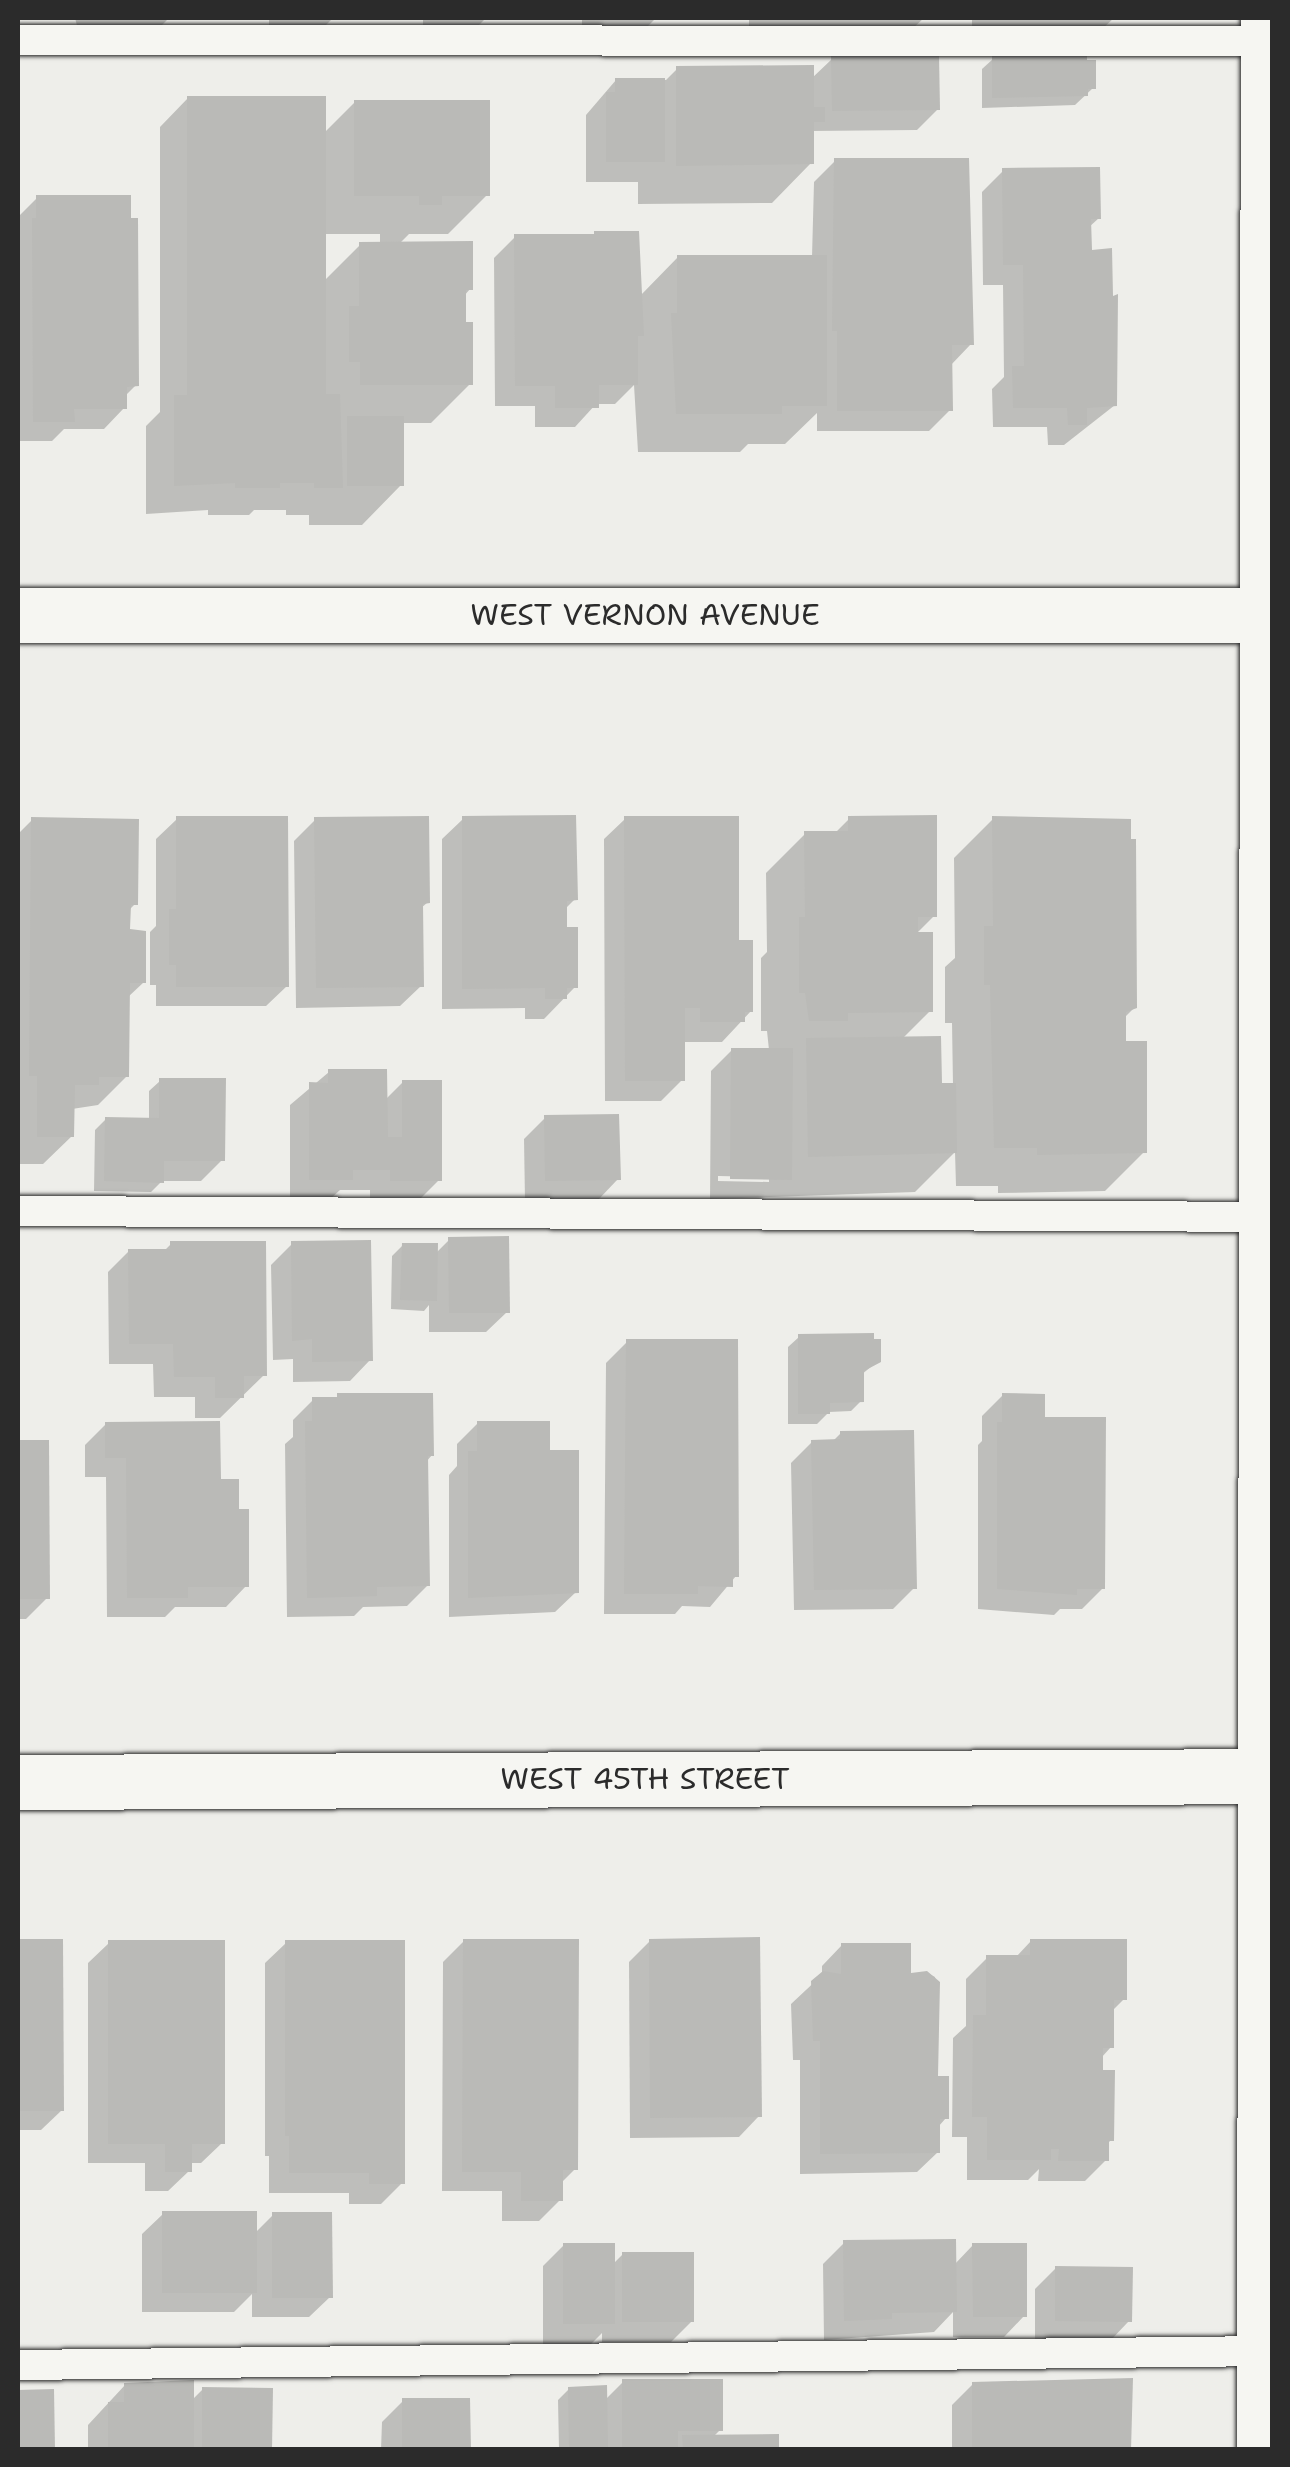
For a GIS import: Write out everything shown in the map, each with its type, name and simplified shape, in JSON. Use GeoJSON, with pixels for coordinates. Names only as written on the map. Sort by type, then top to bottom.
{"type":"FeatureCollection","features":[{"type":"Feature","properties":{"kind":"street"},"geometry":{"type":"LineString","coordinates":[[1264,2450],[1268,2351],[1271,1217],[1270,33]]}},
{"type":"Feature","properties":{"kind":"street","name":"WEST VERNON AVENUE"},"geometry":{"type":"LineString","coordinates":[[18,615],[1271,615]]}},
{"type":"Feature","properties":{"kind":"street","name":"WEST 45TH STREET"},"geometry":{"type":"LineString","coordinates":[[18,1782],[1267,1776]]}},
{"type":"Feature","properties":{"kind":"lane"},"geometry":{"type":"LineString","coordinates":[[18,40],[1270,33]]}},
{"type":"Feature","properties":{"kind":"lane"},"geometry":{"type":"LineString","coordinates":[[18,1211],[1271,1217]]}},
{"type":"Feature","properties":{"kind":"lane"},"geometry":{"type":"LineString","coordinates":[[18,2365],[1268,2351]]}},
{"type":"Feature","properties":{"kind":"building"},"geometry":{"type":"Polygon","coordinates":[[[939,55],[940,110],[832,111],[831,56],[939,55]]]}},
{"type":"Feature","properties":{"kind":"building"},"geometry":{"type":"Polygon","coordinates":[[[1087,55],[1087,60],[1096,60],[1096,89],[1088,89],[1088,96],[992,98],[992,56],[1087,55]]]}},
{"type":"Feature","properties":{"kind":"building"},"geometry":{"type":"Polygon","coordinates":[[[814,65],[814,107],[825,107],[825,122],[814,122],[814,164],[676,166],[676,66],[814,65]]]}},
{"type":"Feature","properties":{"kind":"building"},"geometry":{"type":"Polygon","coordinates":[[[615,78],[665,78],[665,162],[606,162],[606,92],[615,92],[615,78]]]}},
{"type":"Feature","properties":{"kind":"building"},"geometry":{"type":"Polygon","coordinates":[[[187,96],[326,96],[326,394],[340,394],[343,488],[314,488],[314,483],[280,483],[280,488],[235,488],[235,483],[174,486],[174,395],[187,395],[187,96]]]}},
{"type":"Feature","properties":{"kind":"building"},"geometry":{"type":"Polygon","coordinates":[[[354,100],[490,100],[490,196],[442,196],[442,205],[419,205],[419,196],[354,196],[354,100]]]}},
{"type":"Feature","properties":{"kind":"building"},"geometry":{"type":"Polygon","coordinates":[[[834,158],[969,158],[974,345],[952,345],[953,411],[837,411],[837,331],[832,331],[834,158]]]}},
{"type":"Feature","properties":{"kind":"building"},"geometry":{"type":"Polygon","coordinates":[[[1100,167],[1101,219],[1091,219],[1092,250],[1112,248],[1113,296],[1118,294],[1117,406],[1087,408],[1087,425],[1068,425],[1067,408],[1013,408],[1012,366],[1024,366],[1023,265],[1003,265],[1002,168],[1100,167]]]}},
{"type":"Feature","properties":{"kind":"building"},"geometry":{"type":"Polygon","coordinates":[[[36,195],[131,195],[131,218],[138,218],[139,386],[127,387],[127,409],[74,409],[75,422],[33,422],[32,218],[36,218],[36,195]]]}},
{"type":"Feature","properties":{"kind":"building"},"geometry":{"type":"Polygon","coordinates":[[[639,231],[644,336],[638,336],[638,385],[599,385],[599,408],[555,408],[555,386],[515,386],[514,234],[639,231]]]}},
{"type":"Feature","properties":{"kind":"building"},"geometry":{"type":"Polygon","coordinates":[[[473,241],[473,290],[466,290],[466,322],[473,322],[473,385],[360,385],[360,362],[349,362],[349,306],[359,306],[359,242],[473,241]]]}},
{"type":"Feature","properties":{"kind":"building"},"geometry":{"type":"Polygon","coordinates":[[[677,255],[827,255],[827,406],[782,406],[782,414],[676,414],[671,313],[677,313],[677,255]]]}},
{"type":"Feature","properties":{"kind":"building"},"geometry":{"type":"Polygon","coordinates":[[[347,416],[404,416],[404,486],[347,486],[347,416]]]}},
{"type":"Feature","properties":{"kind":"building"},"geometry":{"type":"Polygon","coordinates":[[[576,815],[578,900],[567,901],[567,927],[578,927],[578,988],[567,988],[567,999],[545,999],[545,988],[462,989],[462,816],[576,815]]]}},
{"type":"Feature","properties":{"kind":"building"},"geometry":{"type":"Polygon","coordinates":[[[937,815],[937,917],[918,917],[918,932],[933,932],[933,1012],[848,1013],[848,1021],[809,1021],[805,993],[799,993],[799,917],[805,917],[804,831],[848,831],[848,816],[937,815]]]}},
{"type":"Feature","properties":{"kind":"building"},"geometry":{"type":"Polygon","coordinates":[[[176,816],[288,816],[289,987],[176,987],[176,965],[169,965],[169,909],[176,909],[176,816]]]}},
{"type":"Feature","properties":{"kind":"building"},"geometry":{"type":"Polygon","coordinates":[[[429,816],[430,903],[423,904],[424,987],[316,988],[314,817],[429,816]]]}},
{"type":"Feature","properties":{"kind":"building"},"geometry":{"type":"Polygon","coordinates":[[[624,816],[739,816],[739,940],[753,940],[753,1012],[745,1012],[745,1022],[700,1022],[700,1008],[685,1008],[685,1081],[625,1081],[624,816]]]}},
{"type":"Feature","properties":{"kind":"building"},"geometry":{"type":"Polygon","coordinates":[[[992,816],[1131,819],[1131,839],[1136,839],[1137,1008],[1126,1012],[1126,1041],[1147,1041],[1147,1153],[1037,1155],[1037,1148],[994,1148],[990,985],[984,985],[984,926],[993,926],[992,816]]]}},
{"type":"Feature","properties":{"kind":"building"},"geometry":{"type":"Polygon","coordinates":[[[31,817],[139,819],[138,905],[131,905],[130,929],[146,931],[146,983],[130,983],[129,1077],[99,1077],[99,1085],[75,1085],[74,1137],[37,1137],[37,1076],[29,1076],[31,817]]]}},
{"type":"Feature","properties":{"kind":"building"},"geometry":{"type":"Polygon","coordinates":[[[941,1036],[942,1083],[956,1083],[957,1153],[808,1157],[806,1038],[941,1036]]]}},
{"type":"Feature","properties":{"kind":"building"},"geometry":{"type":"Polygon","coordinates":[[[731,1048],[793,1048],[792,1180],[730,1179],[731,1048]]]}},
{"type":"Feature","properties":{"kind":"building"},"geometry":{"type":"Polygon","coordinates":[[[328,1069],[387,1069],[388,1137],[402,1137],[402,1080],[442,1080],[442,1181],[390,1181],[390,1170],[353,1170],[353,1180],[309,1180],[309,1082],[328,1083],[328,1069]]]}},
{"type":"Feature","properties":{"kind":"building"},"geometry":{"type":"Polygon","coordinates":[[[159,1078],[226,1078],[225,1161],[164,1161],[164,1183],[104,1181],[105,1117],[159,1118],[159,1078]]]}},
{"type":"Feature","properties":{"kind":"building"},"geometry":{"type":"Polygon","coordinates":[[[619,1114],[621,1180],[545,1181],[544,1115],[619,1114]]]}},
{"type":"Feature","properties":{"kind":"building"},"geometry":{"type":"Polygon","coordinates":[[[509,1236],[510,1313],[449,1313],[448,1237],[509,1236]]]}},
{"type":"Feature","properties":{"kind":"building"},"geometry":{"type":"Polygon","coordinates":[[[371,1240],[373,1361],[312,1362],[312,1339],[292,1341],[291,1241],[371,1240]]]}},
{"type":"Feature","properties":{"kind":"building"},"geometry":{"type":"Polygon","coordinates":[[[170,1241],[266,1241],[267,1376],[244,1376],[244,1398],[215,1398],[215,1377],[174,1377],[173,1344],[129,1344],[128,1249],[170,1249],[170,1241]]]}},
{"type":"Feature","properties":{"kind":"building"},"geometry":{"type":"Polygon","coordinates":[[[402,1243],[438,1243],[437,1301],[400,1300],[402,1243]]]}},
{"type":"Feature","properties":{"kind":"building"},"geometry":{"type":"Polygon","coordinates":[[[874,1333],[874,1339],[881,1339],[881,1362],[864,1371],[864,1402],[830,1403],[830,1414],[798,1414],[798,1334],[874,1333]]]}},
{"type":"Feature","properties":{"kind":"building"},"geometry":{"type":"Polygon","coordinates":[[[626,1339],[738,1339],[739,1577],[733,1577],[733,1587],[698,1586],[698,1594],[624,1594],[626,1339]]]}},
{"type":"Feature","properties":{"kind":"building"},"geometry":{"type":"Polygon","coordinates":[[[337,1393],[433,1393],[434,1456],[428,1456],[430,1586],[377,1587],[377,1596],[307,1598],[305,1421],[312,1421],[312,1397],[337,1397],[337,1393]]]}},
{"type":"Feature","properties":{"kind":"building"},"geometry":{"type":"Polygon","coordinates":[[[1002,1393],[1045,1394],[1045,1417],[1106,1417],[1105,1589],[1077,1589],[1077,1595],[997,1589],[997,1422],[1002,1422],[1002,1393]]]}},
{"type":"Feature","properties":{"kind":"building"},"geometry":{"type":"Polygon","coordinates":[[[220,1421],[221,1479],[239,1479],[239,1509],[249,1509],[249,1587],[188,1587],[188,1598],[127,1598],[126,1458],[105,1458],[105,1422],[220,1421]]]}},
{"type":"Feature","properties":{"kind":"building"},"geometry":{"type":"Polygon","coordinates":[[[477,1421],[550,1421],[550,1450],[579,1450],[579,1593],[468,1598],[468,1451],[477,1451],[477,1421]]]}},
{"type":"Feature","properties":{"kind":"building"},"geometry":{"type":"Polygon","coordinates":[[[914,1430],[917,1589],[814,1590],[811,1440],[840,1439],[840,1431],[914,1430]]]}},
{"type":"Feature","properties":{"kind":"building"},"geometry":{"type":"Polygon","coordinates":[[[18,1440],[49,1440],[50,1599],[18,1599],[18,1440]]]}},
{"type":"Feature","properties":{"kind":"building"},"geometry":{"type":"Polygon","coordinates":[[[760,1937],[762,2117],[650,2118],[649,1939],[760,1937]]]}},
{"type":"Feature","properties":{"kind":"building"},"geometry":{"type":"Polygon","coordinates":[[[18,1939],[63,1939],[64,2111],[18,2111],[18,1939]]]}},
{"type":"Feature","properties":{"kind":"building"},"geometry":{"type":"Polygon","coordinates":[[[463,1939],[579,1939],[578,2170],[563,2170],[563,2201],[521,2201],[521,2172],[462,2172],[463,1939]]]}},
{"type":"Feature","properties":{"kind":"building"},"geometry":{"type":"Polygon","coordinates":[[[1030,1939],[1127,1939],[1127,2000],[1114,2000],[1114,2048],[1103,2048],[1103,2070],[1115,2070],[1114,2141],[1109,2141],[1109,2161],[1058,2161],[1059,2149],[1051,2149],[1051,2160],[987,2160],[987,2117],[972,2117],[973,2015],[986,2015],[986,1955],[1030,1955],[1030,1939]]]}},
{"type":"Feature","properties":{"kind":"building"},"geometry":{"type":"Polygon","coordinates":[[[108,1940],[225,1940],[225,2144],[192,2144],[192,2172],[165,2172],[165,2144],[108,2144],[108,1940]]]}},
{"type":"Feature","properties":{"kind":"building"},"geometry":{"type":"Polygon","coordinates":[[[285,1940],[405,1940],[405,2184],[369,2184],[369,2173],[289,2173],[289,2136],[285,2136],[285,1940]]]}},
{"type":"Feature","properties":{"kind":"building"},"geometry":{"type":"Polygon","coordinates":[[[841,1943],[911,1943],[911,1973],[927,1971],[940,1982],[938,2076],[949,2076],[949,2119],[940,2119],[940,2153],[820,2154],[820,2041],[813,2041],[811,1981],[823,1971],[841,1974],[841,1943]]]}},
{"type":"Feature","properties":{"kind":"building"},"geometry":{"type":"Polygon","coordinates":[[[162,2211],[257,2211],[257,2293],[162,2293],[162,2211]]]}},
{"type":"Feature","properties":{"kind":"building"},"geometry":{"type":"Polygon","coordinates":[[[272,2212],[332,2212],[333,2298],[272,2298],[272,2212]]]}},
{"type":"Feature","properties":{"kind":"building"},"geometry":{"type":"Polygon","coordinates":[[[956,2239],[957,2312],[892,2313],[892,2319],[844,2321],[843,2240],[956,2239]]]}},
{"type":"Feature","properties":{"kind":"building"},"geometry":{"type":"Polygon","coordinates":[[[563,2243],[615,2243],[615,2324],[563,2324],[563,2243]]]}},
{"type":"Feature","properties":{"kind":"building"},"geometry":{"type":"Polygon","coordinates":[[[972,2243],[1027,2243],[1027,2317],[973,2317],[972,2243]]]}},
{"type":"Feature","properties":{"kind":"building"},"geometry":{"type":"Polygon","coordinates":[[[622,2252],[694,2252],[694,2322],[622,2322],[622,2252]]]}},
{"type":"Feature","properties":{"kind":"building"},"geometry":{"type":"Polygon","coordinates":[[[1055,2266],[1133,2267],[1132,2322],[1055,2321],[1055,2266]]]}},
{"type":"Feature","properties":{"kind":"building"},"geometry":{"type":"Polygon","coordinates":[[[1133,2378],[1131,2450],[972,2447],[972,2382],[1133,2378]]]}},
{"type":"Feature","properties":{"kind":"building"},"geometry":{"type":"Polygon","coordinates":[[[622,2379],[723,2379],[723,2431],[678,2431],[678,2450],[622,2450],[622,2379]]]}},
{"type":"Feature","properties":{"kind":"building"},"geometry":{"type":"Polygon","coordinates":[[[194,2380],[194,2450],[108,2450],[108,2402],[124,2402],[124,2383],[194,2380]]]}},
{"type":"Feature","properties":{"kind":"building"},"geometry":{"type":"Polygon","coordinates":[[[607,2385],[608,2449],[569,2450],[568,2387],[607,2385]]]}},
{"type":"Feature","properties":{"kind":"building"},"geometry":{"type":"Polygon","coordinates":[[[202,2387],[273,2388],[272,2450],[202,2450],[202,2387]]]}},
{"type":"Feature","properties":{"kind":"building"},"geometry":{"type":"Polygon","coordinates":[[[54,2389],[55,2450],[18,2450],[18,2390],[54,2389]]]}},
{"type":"Feature","properties":{"kind":"building"},"geometry":{"type":"Polygon","coordinates":[[[402,2398],[470,2398],[471,2450],[402,2450],[402,2398]]]}},
{"type":"Feature","properties":{"kind":"building"},"geometry":{"type":"Polygon","coordinates":[[[779,2434],[779,2450],[683,2450],[682,2435],[779,2434]]]}}]}
